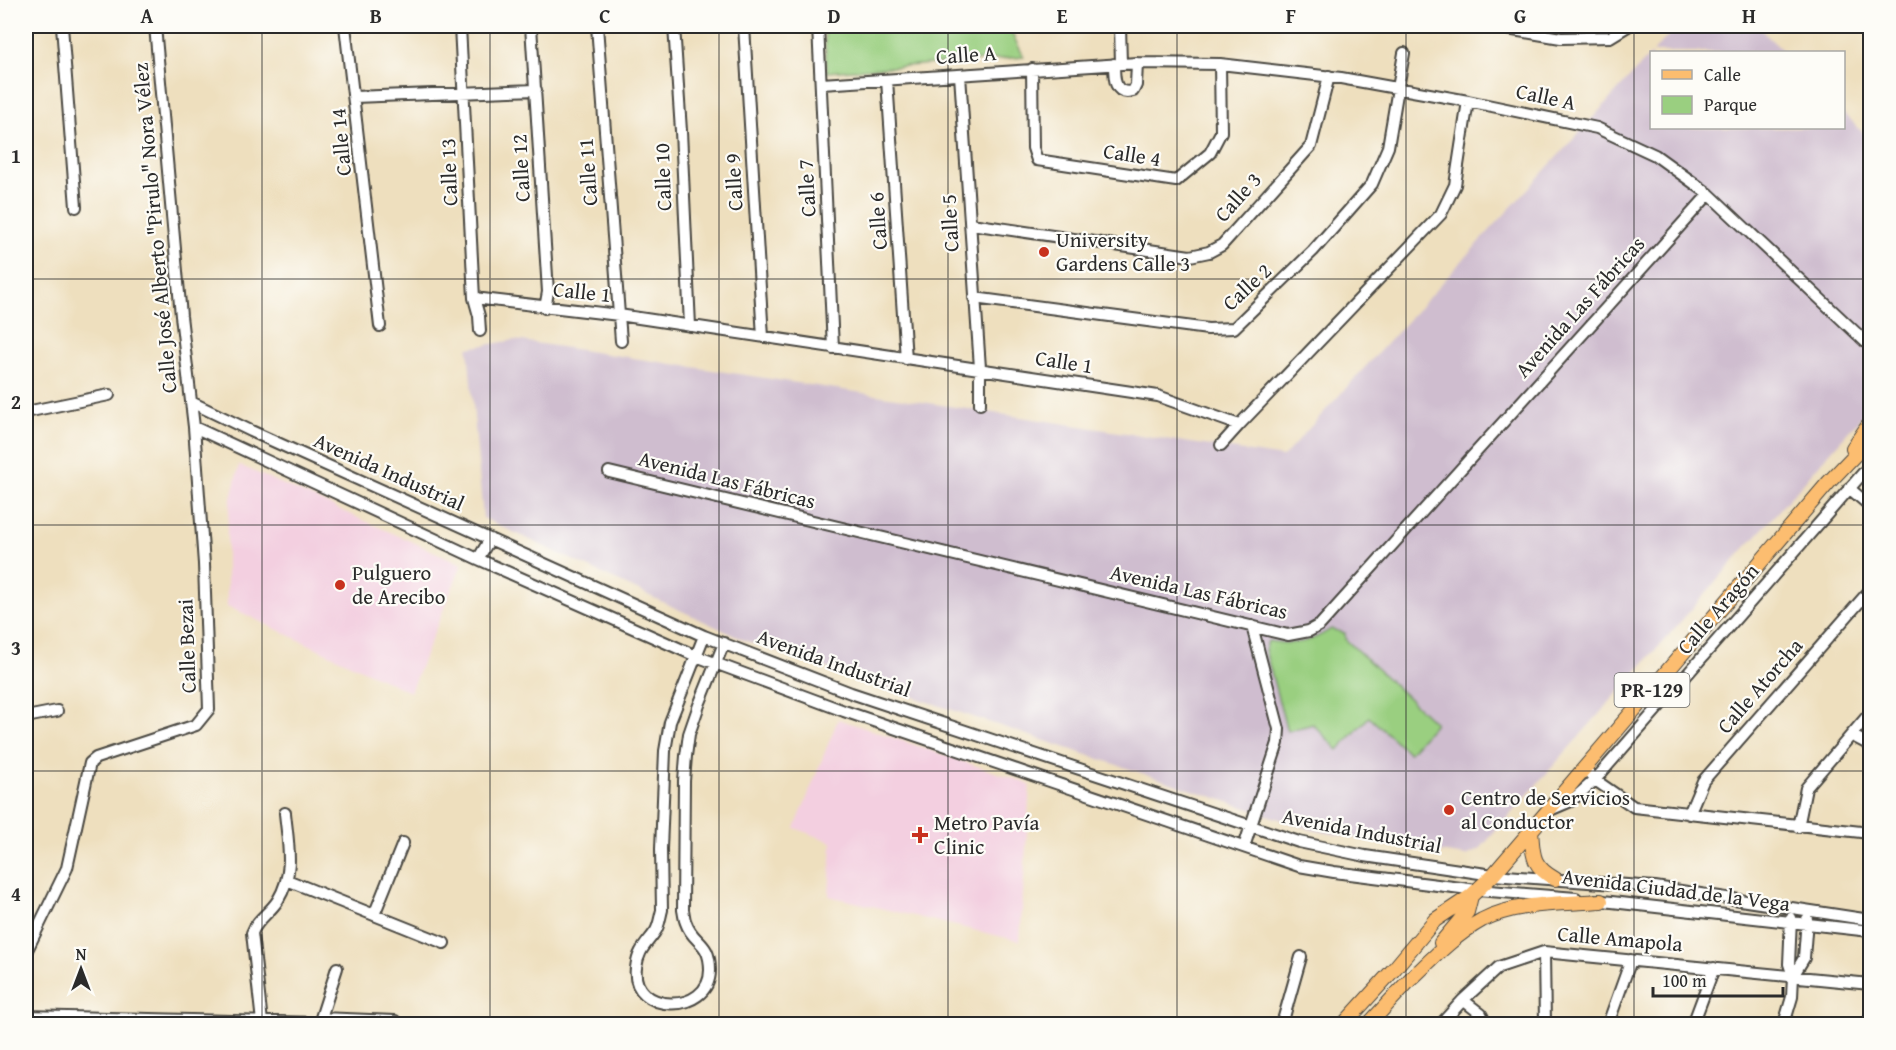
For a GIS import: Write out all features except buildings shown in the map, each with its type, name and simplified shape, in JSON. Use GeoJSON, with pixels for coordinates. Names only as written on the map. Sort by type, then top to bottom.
{"type":"FeatureCollection","features":[{"type":"Feature","properties":{"kind":"main road","name":"PR-129"},"geometry":{"type":"LineString","coordinates":[[1830,482],[1870,423]]}},
{"type":"Feature","properties":{"kind":"main road","name":"PR-129"},"geometry":{"type":"LineString","coordinates":[[1344,1024],[1435,920],[1474,893],[1493,875],[1830,482],[1870,439]]}},
{"type":"Feature","properties":{"kind":"main road"},"geometry":{"type":"LineString","coordinates":[[1531,830],[1534,860],[1541,871],[1555,879]]}},
{"type":"Feature","properties":{"kind":"main road","name":"PR-129"},"geometry":{"type":"LineString","coordinates":[[1370,1024],[1467,912],[1474,893]]}},
{"type":"Feature","properties":{"kind":"main road"},"geometry":{"type":"LineString","coordinates":[[1411,979],[1447,945],[1483,920],[1518,908],[1601,901]]}},
{"type":"Feature","properties":{"kind":"street"},"geometry":{"type":"LineString","coordinates":[[62,26],[76,207]]}},
{"type":"Feature","properties":{"kind":"street","name":"Calle José Alberto \"Pirulo\" Nora Vélez"},"geometry":{"type":"LineString","coordinates":[[155,26],[181,316],[194,426]]}},
{"type":"Feature","properties":{"kind":"street"},"geometry":{"type":"LineString","coordinates":[[345,26],[354,98]]}},
{"type":"Feature","properties":{"kind":"street","name":"Calle 13"},"geometry":{"type":"LineString","coordinates":[[460,26],[474,298],[480,331]]}},
{"type":"Feature","properties":{"kind":"street","name":"Calle 12"},"geometry":{"type":"LineString","coordinates":[[531,26],[548,292],[545,308]]}},
{"type":"Feature","properties":{"kind":"street","name":"Calle 11"},"geometry":{"type":"LineString","coordinates":[[597,26],[621,341]]}},
{"type":"Feature","properties":{"kind":"street","name":"Calle 10"},"geometry":{"type":"LineString","coordinates":[[674,26],[690,327]]}},
{"type":"Feature","properties":{"kind":"street","name":"Calle 9"},"geometry":{"type":"LineString","coordinates":[[744,26],[763,337]]}},
{"type":"Feature","properties":{"kind":"street","name":"Calle 7"},"geometry":{"type":"LineString","coordinates":[[818,26],[833,348]]}},
{"type":"Feature","properties":{"kind":"street"},"geometry":{"type":"LineString","coordinates":[[1120,26],[1115,84],[1119,90],[1127,93],[1133,91],[1136,85],[1137,63]]}},
{"type":"Feature","properties":{"kind":"street"},"geometry":{"type":"LineString","coordinates":[[1489,26],[1562,38],[1610,37],[1628,26]]}},
{"type":"Feature","properties":{"kind":"street"},"geometry":{"type":"LineString","coordinates":[[1398,88],[1404,53]]}},
{"type":"Feature","properties":{"kind":"street","name":"Calle A"},"geometry":{"type":"LineString","coordinates":[[822,84],[1137,63],[1220,64],[1329,76],[1468,101],[1597,128],[1654,155],[1708,194],[1870,346]]}},
{"type":"Feature","properties":{"kind":"street","name":"Calle 4"},"geometry":{"type":"LineString","coordinates":[[1032,69],[1033,148],[1037,160],[1176,181],[1210,153],[1221,132],[1220,64]]}},
{"type":"Feature","properties":{"kind":"street","name":"Calle 5"},"geometry":{"type":"LineString","coordinates":[[960,75],[980,368],[980,404]]}},
{"type":"Feature","properties":{"kind":"street","name":"Calle 3"},"geometry":{"type":"LineString","coordinates":[[971,224],[1190,255],[1209,252],[1222,245],[1311,146],[1329,76]]}},
{"type":"Feature","properties":{"kind":"street","name":"Calle 6"},"geometry":{"type":"LineString","coordinates":[[888,80],[906,359]]}},
{"type":"Feature","properties":{"kind":"street","name":"Calle 2"},"geometry":{"type":"LineString","coordinates":[[974,298],[1208,329],[1234,328],[1313,251],[1372,184],[1388,147],[1398,88]]}},
{"type":"Feature","properties":{"kind":"street","name":"Calle 14"},"geometry":{"type":"LineString","coordinates":[[380,327],[354,98],[536,90]]}},
{"type":"Feature","properties":{"kind":"street"},"geometry":{"type":"LineString","coordinates":[[1221,445],[1441,214],[1455,184],[1468,101]]}},
{"type":"Feature","properties":{"kind":"street","name":"Avenida Las Fábricas"},"geometry":{"type":"LineString","coordinates":[[609,472],[1252,626],[1288,634],[1309,631],[1320,625],[1708,194]]}},
{"type":"Feature","properties":{"kind":"street","name":"Calle 1"},"geometry":{"type":"LineString","coordinates":[[474,298],[619,315],[1158,396],[1239,425]]}},
{"type":"Feature","properties":{"kind":"street"},"geometry":{"type":"LineString","coordinates":[[26,412],[109,395]]}},
{"type":"Feature","properties":{"kind":"street","name":"Avenida Industrial"},"geometry":{"type":"LineString","coordinates":[[191,402],[250,431],[704,636],[851,693],[1250,827],[1323,848],[1493,875]]}},
{"type":"Feature","properties":{"kind":"street","name":"Avenida Industrial"},"geometry":{"type":"LineString","coordinates":[[194,426],[478,559],[696,656],[844,711],[1299,866],[1474,893]]}},
{"type":"Feature","properties":{"kind":"street","name":"Calle Bezai"},"geometry":{"type":"LineString","coordinates":[[26,952],[67,868],[90,763],[96,758],[196,725],[209,709],[204,564],[194,426]]}},
{"type":"Feature","properties":{"kind":"street"},"geometry":{"type":"LineString","coordinates":[[242,449],[250,431]]}},
{"type":"Feature","properties":{"kind":"street","name":"Calle Aragón"},"geometry":{"type":"LineString","coordinates":[[1549,810],[1571,801],[1595,780],[1870,465]]}},
{"type":"Feature","properties":{"kind":"street"},"geometry":{"type":"LineString","coordinates":[[1849,488],[1870,506]]}},
{"type":"Feature","properties":{"kind":"street"},"geometry":{"type":"LineString","coordinates":[[478,559],[490,539]]}},
{"type":"Feature","properties":{"kind":"street","name":"Calle Atorcha"},"geometry":{"type":"LineString","coordinates":[[1689,814],[1702,781],[1870,590]]}},
{"type":"Feature","properties":{"kind":"street"},"geometry":{"type":"LineString","coordinates":[[1244,847],[1278,743],[1279,729],[1252,626]]}},
{"type":"Feature","properties":{"kind":"street"},"geometry":{"type":"LineString","coordinates":[[704,636],[670,722],[664,750],[662,910],[657,931],[644,944],[635,970],[640,988],[651,999],[667,1004],[679,1004],[694,998],[705,988],[710,974],[710,960],[705,946],[692,934],[686,924],[683,910],[684,781],[689,734],[724,643]]}},
{"type":"Feature","properties":{"kind":"street"},"geometry":{"type":"LineString","coordinates":[[26,717],[57,711]]}},
{"type":"Feature","properties":{"kind":"street"},"geometry":{"type":"LineString","coordinates":[[1798,826],[1806,788],[1870,713]]}},
{"type":"Feature","properties":{"kind":"street"},"geometry":{"type":"LineString","coordinates":[[1851,735],[1870,745]]}},
{"type":"Feature","properties":{"kind":"street"},"geometry":{"type":"LineString","coordinates":[[1584,768],[1595,780],[1634,807],[1870,833]]}},
{"type":"Feature","properties":{"kind":"street"},"geometry":{"type":"LineString","coordinates":[[262,1022],[252,933],[255,924],[277,902],[287,880],[291,863],[285,813]]}},
{"type":"Feature","properties":{"kind":"street"},"geometry":{"type":"LineString","coordinates":[[374,915],[403,843]]}},
{"type":"Feature","properties":{"kind":"street","name":"Avenida Ciudad de la Vega"},"geometry":{"type":"LineString","coordinates":[[1493,875],[1655,887],[1870,920]]}},
{"type":"Feature","properties":{"kind":"street"},"geometry":{"type":"LineString","coordinates":[[287,880],[444,943]]}},
{"type":"Feature","properties":{"kind":"street","name":"Avenida Ciudad de la Vega"},"geometry":{"type":"LineString","coordinates":[[1474,893],[1601,901],[1870,931]]}},
{"type":"Feature","properties":{"kind":"street"},"geometry":{"type":"LineString","coordinates":[[1784,1024],[1791,997],[1793,976],[1790,964],[1791,909]]}},
{"type":"Feature","properties":{"kind":"street"},"geometry":{"type":"LineString","coordinates":[[1793,976],[1804,958],[1807,911]]}},
{"type":"Feature","properties":{"kind":"street","name":"Calle Amapola"},"geometry":{"type":"LineString","coordinates":[[1441,1024],[1499,967],[1544,952],[1870,984]]}},
{"type":"Feature","properties":{"kind":"street","name":"Calle Amapola"},"geometry":{"type":"LineString","coordinates":[[1544,952],[1545,1024]]}},
{"type":"Feature","properties":{"kind":"street"},"geometry":{"type":"LineString","coordinates":[[1282,1024],[1301,957]]}},
{"type":"Feature","properties":{"kind":"street"},"geometry":{"type":"LineString","coordinates":[[1608,1024],[1631,960]]}},
{"type":"Feature","properties":{"kind":"street"},"geometry":{"type":"LineString","coordinates":[[320,1022],[337,968]]}},
{"type":"Feature","properties":{"kind":"street"},"geometry":{"type":"LineString","coordinates":[[1693,1024],[1714,968]]}},
{"type":"Feature","properties":{"kind":"street"},"geometry":{"type":"LineString","coordinates":[[1463,1000],[1481,1014],[1486,1024]]}},
{"type":"Feature","properties":{"kind":"street"},"geometry":{"type":"LineString","coordinates":[[26,1016],[108,1021],[395,1021]]}},
{"type":"Feature","properties":{"kind":"street"},"geometry":{"type":"LineString","coordinates":[[1870,1018],[1870,1024]]}},
{"type":"Feature","properties":{"kind":"shaded area"},"geometry":{"type":"Polygon","coordinates":[[[1677,26],[1757,26],[1783,51],[1654,51],[1677,26]]]}},
{"type":"Feature","properties":{"kind":"shaded area"},"geometry":{"type":"Polygon","coordinates":[[[1650,55],[1650,129],[1845,129],[1845,114],[1870,140],[1870,407],[1479,850],[1466,856],[1384,844],[1312,830],[746,641],[483,518],[468,348],[515,340],[1283,457],[1650,55]]]}},
{"type":"Feature","properties":{"kind":"shaded area","name":"Pulguero de Arecibo"},"geometry":{"type":"Polygon","coordinates":[[[239,465],[462,564],[410,692],[227,606],[227,531],[230,503],[239,465]]]}},
{"type":"Feature","properties":{"kind":"shaded area","name":"Metro Pavía Clinic"},"geometry":{"type":"Polygon","coordinates":[[[838,719],[1030,784],[1020,941],[829,896],[832,842],[795,828],[838,719]]]}},
{"type":"Feature","properties":{"kind":"green space"},"geometry":{"type":"Polygon","coordinates":[[[824,26],[1008,26],[1024,57],[827,72],[824,26]]]}},
{"type":"Feature","properties":{"kind":"green space"},"geometry":{"type":"Polygon","coordinates":[[[1331,629],[1345,633],[1345,639],[1435,723],[1409,753],[1369,717],[1338,750],[1313,724],[1287,731],[1265,650],[1268,641],[1301,642],[1316,638],[1331,629]]]}},
{"type":"Feature","properties":{"kind":"place","name":"University Gardens Calle 3"},"geometry":{"type":"Point","coordinates":[1044,252]}},
{"type":"Feature","properties":{"kind":"place","name":"Pulguero de Arecibo"},"geometry":{"type":"Point","coordinates":[340,585]}},
{"type":"Feature","properties":{"kind":"place","name":"Centro de Servicios al Conductor"},"geometry":{"type":"Point","coordinates":[1449,810]}},
{"type":"Feature","properties":{"kind":"place","name":"Metro Pavía Clinic"},"geometry":{"type":"Point","coordinates":[920,835]}}]}
